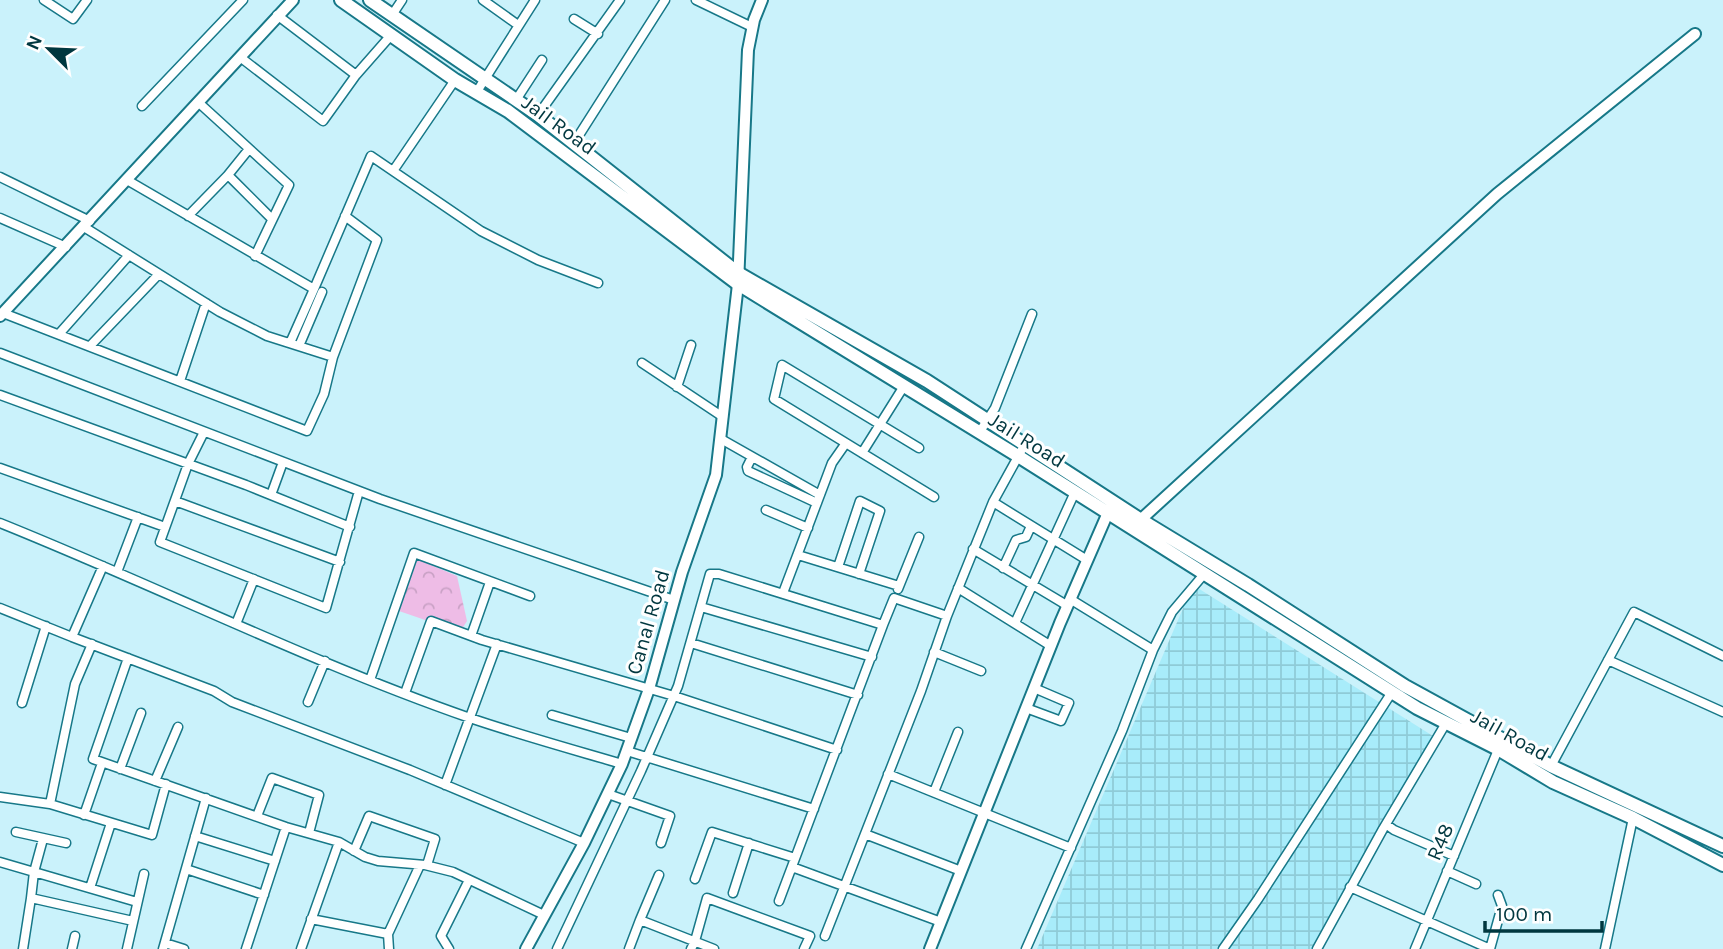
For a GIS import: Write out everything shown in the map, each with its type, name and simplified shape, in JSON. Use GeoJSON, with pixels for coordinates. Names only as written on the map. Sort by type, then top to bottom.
{"type":"FeatureCollection","features":[{"type":"Feature","properties":{"kind":"main road","name":"Jail Road"},"geometry":{"type":"LineString","coordinates":[[341,0],[455,80],[508,111],[738,279],[1075,492],[1110,507],[1205,573],[1272,608],[1392,692],[1446,723],[1501,744],[1553,782],[1633,818],[1723,865]]}},
{"type":"Feature","properties":{"kind":"main road"},"geometry":{"type":"LineString","coordinates":[[370,0],[538,115],[738,279],[927,381],[1025,444],[1110,507]]}},
{"type":"Feature","properties":{"kind":"main road"},"geometry":{"type":"LineString","coordinates":[[1136,524],[1501,744],[1718,844],[1706,855]]}},
{"type":"Feature","properties":{"kind":"street"},"geometry":{"type":"LineString","coordinates":[[44,0],[73,19],[87,0]]}},
{"type":"Feature","properties":{"kind":"street"},"geometry":{"type":"LineString","coordinates":[[142,106],[239,3],[228,0]]}},
{"type":"Feature","properties":{"kind":"street"},"geometry":{"type":"LineString","coordinates":[[293,0],[2,314],[307,430],[324,394],[333,357],[377,240],[345,216]]}},
{"type":"Feature","properties":{"kind":"street"},"geometry":{"type":"LineString","coordinates":[[391,15],[402,0]]}},
{"type":"Feature","properties":{"kind":"street"},"geometry":{"type":"LineString","coordinates":[[483,0],[518,25]]}},
{"type":"Feature","properties":{"kind":"street"},"geometry":{"type":"LineString","coordinates":[[477,93],[535,0]]}},
{"type":"Feature","properties":{"kind":"street"},"geometry":{"type":"LineString","coordinates":[[538,115],[620,0]]}},
{"type":"Feature","properties":{"kind":"street"},"geometry":{"type":"LineString","coordinates":[[574,143],[665,0]]}},
{"type":"Feature","properties":{"kind":"street"},"geometry":{"type":"LineString","coordinates":[[696,0],[752,27]]}},
{"type":"Feature","properties":{"kind":"street","name":"Canal Road"},"geometry":{"type":"LineString","coordinates":[[526,949],[584,843],[622,764],[649,689],[674,600],[716,475],[738,279],[748,50],[752,27],[762,0]]}},
{"type":"Feature","properties":{"kind":"street"},"geometry":{"type":"LineString","coordinates":[[277,15],[356,75]]}},
{"type":"Feature","properties":{"kind":"street"},"geometry":{"type":"LineString","coordinates":[[574,19],[598,34]]}},
{"type":"Feature","properties":{"kind":"street"},"geometry":{"type":"LineString","coordinates":[[240,57],[323,121],[356,75],[392,34]]}},
{"type":"Feature","properties":{"kind":"street"},"geometry":{"type":"LineString","coordinates":[[1136,524],[1497,194],[1695,34]]}},
{"type":"Feature","properties":{"kind":"street"},"geometry":{"type":"LineString","coordinates":[[516,100],[542,60]]}},
{"type":"Feature","properties":{"kind":"street"},"geometry":{"type":"LineString","coordinates":[[393,171],[455,80]]}},
{"type":"Feature","properties":{"kind":"street"},"geometry":{"type":"LineString","coordinates":[[198,102],[289,185],[255,256]]}},
{"type":"Feature","properties":{"kind":"street"},"geometry":{"type":"LineString","coordinates":[[188,216],[249,149]]}},
{"type":"Feature","properties":{"kind":"street"},"geometry":{"type":"LineString","coordinates":[[295,345],[371,156],[481,231],[538,260],[598,283]]}},
{"type":"Feature","properties":{"kind":"street"},"geometry":{"type":"LineString","coordinates":[[228,175],[272,219]]}},
{"type":"Feature","properties":{"kind":"street"},"geometry":{"type":"LineString","coordinates":[[0,177],[87,224],[128,255],[206,303],[267,336],[333,357]]}},
{"type":"Feature","properties":{"kind":"street"},"geometry":{"type":"LineString","coordinates":[[127,180],[318,291]]}},
{"type":"Feature","properties":{"kind":"street"},"geometry":{"type":"LineString","coordinates":[[0,218],[66,247]]}},
{"type":"Feature","properties":{"kind":"street"},"geometry":{"type":"LineString","coordinates":[[59,334],[128,255]]}},
{"type":"Feature","properties":{"kind":"street"},"geometry":{"type":"LineString","coordinates":[[90,346],[159,274]]}},
{"type":"Feature","properties":{"kind":"street"},"geometry":{"type":"LineString","coordinates":[[180,381],[206,303]]}},
{"type":"Feature","properties":{"kind":"street"},"geometry":{"type":"LineString","coordinates":[[979,433],[995,408],[1032,314]]}},
{"type":"Feature","properties":{"kind":"street"},"geometry":{"type":"LineString","coordinates":[[677,387],[691,345]]}},
{"type":"Feature","properties":{"kind":"street"},"geometry":{"type":"LineString","coordinates":[[0,353],[359,491],[674,600]]}},
{"type":"Feature","properties":{"kind":"street"},"geometry":{"type":"LineString","coordinates":[[642,363],[723,417]]}},
{"type":"Feature","properties":{"kind":"street"},"geometry":{"type":"LineString","coordinates":[[919,448],[782,365],[774,399],[934,498]]}},
{"type":"Feature","properties":{"kind":"street"},"geometry":{"type":"LineString","coordinates":[[862,453],[904,386]]}},
{"type":"Feature","properties":{"kind":"street"},"geometry":{"type":"LineString","coordinates":[[0,395],[350,527]]}},
{"type":"Feature","properties":{"kind":"street"},"geometry":{"type":"LineString","coordinates":[[204,432],[188,464],[160,542],[326,608],[359,491]]}},
{"type":"Feature","properties":{"kind":"street"},"geometry":{"type":"LineString","coordinates":[[721,439],[818,499]]}},
{"type":"Feature","properties":{"kind":"street"},"geometry":{"type":"LineString","coordinates":[[783,593],[832,463],[846,443]]}},
{"type":"Feature","properties":{"kind":"street"},"geometry":{"type":"LineString","coordinates":[[825,936],[992,502],[1025,444]]}},
{"type":"Feature","properties":{"kind":"street"},"geometry":{"type":"LineString","coordinates":[[752,457],[748,471],[818,499]]}},
{"type":"Feature","properties":{"kind":"street"},"geometry":{"type":"LineString","coordinates":[[271,495],[283,462]]}},
{"type":"Feature","properties":{"kind":"street"},"geometry":{"type":"LineString","coordinates":[[0,468],[165,527]]}},
{"type":"Feature","properties":{"kind":"street"},"geometry":{"type":"LineString","coordinates":[[1015,623],[1075,492]]}},
{"type":"Feature","properties":{"kind":"street"},"geometry":{"type":"LineString","coordinates":[[175,501],[340,562]]}},
{"type":"Feature","properties":{"kind":"street"},"geometry":{"type":"LineString","coordinates":[[838,567],[860,501],[880,511],[859,574]]}},
{"type":"Feature","properties":{"kind":"street"},"geometry":{"type":"LineString","coordinates":[[992,502],[1087,560]]}},
{"type":"Feature","properties":{"kind":"street"},"geometry":{"type":"LineString","coordinates":[[930,949],[1051,646],[1110,507]]}},
{"type":"Feature","properties":{"kind":"street"},"geometry":{"type":"LineString","coordinates":[[766,510],[807,528]]}},
{"type":"Feature","properties":{"kind":"street"},"geometry":{"type":"LineString","coordinates":[[117,572],[138,517]]}},
{"type":"Feature","properties":{"kind":"street"},"geometry":{"type":"LineString","coordinates":[[0,523],[370,680],[470,718],[622,764]]}},
{"type":"Feature","properties":{"kind":"street"},"geometry":{"type":"LineString","coordinates":[[1003,568],[1016,540],[1026,537],[1031,526]]}},
{"type":"Feature","properties":{"kind":"street"},"geometry":{"type":"LineString","coordinates":[[779,901],[919,537]]}},
{"type":"Feature","properties":{"kind":"street"},"geometry":{"type":"LineString","coordinates":[[973,549],[1032,585],[1153,650]]}},
{"type":"Feature","properties":{"kind":"street"},"geometry":{"type":"LineString","coordinates":[[370,680],[414,553],[530,596]]}},
{"type":"Feature","properties":{"kind":"street"},"geometry":{"type":"LineString","coordinates":[[798,555],[899,586]]}},
{"type":"Feature","properties":{"kind":"street"},"geometry":{"type":"LineString","coordinates":[[72,637],[103,566]]}},
{"type":"Feature","properties":{"kind":"street"},"geometry":{"type":"LineString","coordinates":[[1026,949],[1122,731],[1153,650],[1172,612],[1205,573]]}},
{"type":"Feature","properties":{"kind":"street"},"geometry":{"type":"LineString","coordinates":[[557,949],[674,696],[710,574],[783,593],[883,625]]}},
{"type":"Feature","properties":{"kind":"street"},"geometry":{"type":"LineString","coordinates":[[236,624],[254,579]]}},
{"type":"Feature","properties":{"kind":"street"},"geometry":{"type":"LineString","coordinates":[[471,636],[490,583]]}},
{"type":"Feature","properties":{"kind":"street"},"geometry":{"type":"LineString","coordinates":[[958,588],[1051,646]]}},
{"type":"Feature","properties":{"kind":"street"},"geometry":{"type":"LineString","coordinates":[[894,598],[947,616]]}},
{"type":"Feature","properties":{"kind":"street"},"geometry":{"type":"LineString","coordinates":[[701,607],[872,657]]}},
{"type":"Feature","properties":{"kind":"street"},"geometry":{"type":"LineString","coordinates":[[0,608],[214,691],[232,702],[446,785],[584,843]]}},
{"type":"Feature","properties":{"kind":"street"},"geometry":{"type":"LineString","coordinates":[[1551,766],[1634,612],[1723,656]]}},
{"type":"Feature","properties":{"kind":"street"},"geometry":{"type":"LineString","coordinates":[[405,693],[431,621],[471,636],[674,696],[837,750]]}},
{"type":"Feature","properties":{"kind":"street"},"geometry":{"type":"LineString","coordinates":[[22,703],[46,626]]}},
{"type":"Feature","properties":{"kind":"street"},"geometry":{"type":"LineString","coordinates":[[691,643],[858,695]]}},
{"type":"Feature","properties":{"kind":"street"},"geometry":{"type":"LineString","coordinates":[[50,804],[75,684],[92,644]]}},
{"type":"Feature","properties":{"kind":"street"},"geometry":{"type":"LineString","coordinates":[[446,785],[497,644]]}},
{"type":"Feature","properties":{"kind":"street"},"geometry":{"type":"LineString","coordinates":[[934,652],[981,671]]}},
{"type":"Feature","properties":{"kind":"street"},"geometry":{"type":"LineString","coordinates":[[128,658],[93,760],[286,827],[339,842],[365,858],[424,865],[453,872],[544,915]]}},
{"type":"Feature","properties":{"kind":"street"},"geometry":{"type":"LineString","coordinates":[[1608,660],[1723,712]]}},
{"type":"Feature","properties":{"kind":"street"},"geometry":{"type":"LineString","coordinates":[[308,702],[325,661]]}},
{"type":"Feature","properties":{"kind":"street"},"geometry":{"type":"LineString","coordinates":[[1026,708],[1061,720],[1069,703],[1034,688]]}},
{"type":"Feature","properties":{"kind":"street"},"geometry":{"type":"LineString","coordinates":[[1223,949],[1258,900],[1392,692]]}},
{"type":"Feature","properties":{"kind":"street"},"geometry":{"type":"LineString","coordinates":[[120,769],[141,713]]}},
{"type":"Feature","properties":{"kind":"street"},"geometry":{"type":"LineString","coordinates":[[552,715],[631,738]]}},
{"type":"Feature","properties":{"kind":"street"},"geometry":{"type":"LineString","coordinates":[[1317,949],[1446,723]]}},
{"type":"Feature","properties":{"kind":"street"},"geometry":{"type":"LineString","coordinates":[[155,781],[178,727]]}},
{"type":"Feature","properties":{"kind":"street"},"geometry":{"type":"LineString","coordinates":[[934,792],[958,732]]}},
{"type":"Feature","properties":{"kind":"street","name":"R48"},"geometry":{"type":"LineString","coordinates":[[1415,949],[1501,744]]}},
{"type":"Feature","properties":{"kind":"street"},"geometry":{"type":"LineString","coordinates":[[627,751],[814,809]]}},
{"type":"Feature","properties":{"kind":"street"},"geometry":{"type":"LineString","coordinates":[[84,815],[102,763]]}},
{"type":"Feature","properties":{"kind":"street"},"geometry":{"type":"LineString","coordinates":[[888,774],[1071,848]]}},
{"type":"Feature","properties":{"kind":"street"},"geometry":{"type":"LineString","coordinates":[[257,816],[272,778],[319,795],[309,834]]}},
{"type":"Feature","properties":{"kind":"street"},"geometry":{"type":"LineString","coordinates":[[0,797],[50,804],[152,835],[166,784]]}},
{"type":"Feature","properties":{"kind":"street"},"geometry":{"type":"LineString","coordinates":[[608,794],[670,816],[661,843]]}},
{"type":"Feature","properties":{"kind":"street"},"geometry":{"type":"LineString","coordinates":[[184,949],[164,946],[206,798]]}},
{"type":"Feature","properties":{"kind":"street"},"geometry":{"type":"LineString","coordinates":[[354,851],[369,816],[435,839],[388,933],[389,949]]}},
{"type":"Feature","properties":{"kind":"street"},"geometry":{"type":"LineString","coordinates":[[1605,949],[1633,818]]}},
{"type":"Feature","properties":{"kind":"street"},"geometry":{"type":"LineString","coordinates":[[90,888],[111,823]]}},
{"type":"Feature","properties":{"kind":"street"},"geometry":{"type":"LineString","coordinates":[[1387,825],[1454,856]]}},
{"type":"Feature","properties":{"kind":"street"},"geometry":{"type":"LineString","coordinates":[[246,949],[286,827]]}},
{"type":"Feature","properties":{"kind":"street"},"geometry":{"type":"LineString","coordinates":[[16,832],[66,843]]}},
{"type":"Feature","properties":{"kind":"street"},"geometry":{"type":"LineString","coordinates":[[695,879],[712,832],[749,843],[845,886],[940,922]]}},
{"type":"Feature","properties":{"kind":"street"},"geometry":{"type":"LineString","coordinates":[[865,834],[961,871]]}},
{"type":"Feature","properties":{"kind":"street"},"geometry":{"type":"LineString","coordinates":[[195,835],[275,861]]}},
{"type":"Feature","properties":{"kind":"street"},"geometry":{"type":"LineString","coordinates":[[23,949],[34,872],[43,839]]}},
{"type":"Feature","properties":{"kind":"street"},"geometry":{"type":"LineString","coordinates":[[301,949],[339,842]]}},
{"type":"Feature","properties":{"kind":"street"},"geometry":{"type":"LineString","coordinates":[[733,893],[749,843]]}},
{"type":"Feature","properties":{"kind":"street"},"geometry":{"type":"LineString","coordinates":[[0,862],[137,902]]}},
{"type":"Feature","properties":{"kind":"street"},"geometry":{"type":"LineString","coordinates":[[186,869],[264,895]]}},
{"type":"Feature","properties":{"kind":"street"},"geometry":{"type":"LineString","coordinates":[[1447,871],[1476,884]]}},
{"type":"Feature","properties":{"kind":"street"},"geometry":{"type":"LineString","coordinates":[[127,949],[144,874]]}},
{"type":"Feature","properties":{"kind":"street"},"geometry":{"type":"LineString","coordinates":[[629,949],[659,875]]}},
{"type":"Feature","properties":{"kind":"street"},"geometry":{"type":"LineString","coordinates":[[449,949],[441,936],[469,880]]}},
{"type":"Feature","properties":{"kind":"street"},"geometry":{"type":"LineString","coordinates":[[1350,887],[1490,949],[1502,906],[1498,895]]}},
{"type":"Feature","properties":{"kind":"street"},"geometry":{"type":"LineString","coordinates":[[31,898],[133,921]]}},
{"type":"Feature","properties":{"kind":"street"},"geometry":{"type":"LineString","coordinates":[[693,945],[707,898],[810,936],[804,949]]}},
{"type":"Feature","properties":{"kind":"street"},"geometry":{"type":"LineString","coordinates":[[311,919],[388,933]]}},
{"type":"Feature","properties":{"kind":"street"},"geometry":{"type":"LineString","coordinates":[[640,920],[693,945],[714,949]]}},
{"type":"Feature","properties":{"kind":"street"},"geometry":{"type":"LineString","coordinates":[[72,949],[75,936]]}},
{"type":"Feature","properties":{"kind":"shaded area"},"geometry":{"type":"Polygon","coordinates":[[[1193,585],[1433,736],[1313,949],[1037,949],[1193,585]]]}},
{"type":"Feature","properties":{"kind":"green space"},"geometry":{"type":"Polygon","coordinates":[[[417,559],[457,576],[467,621],[460,632],[399,611],[417,559]]]}}]}
